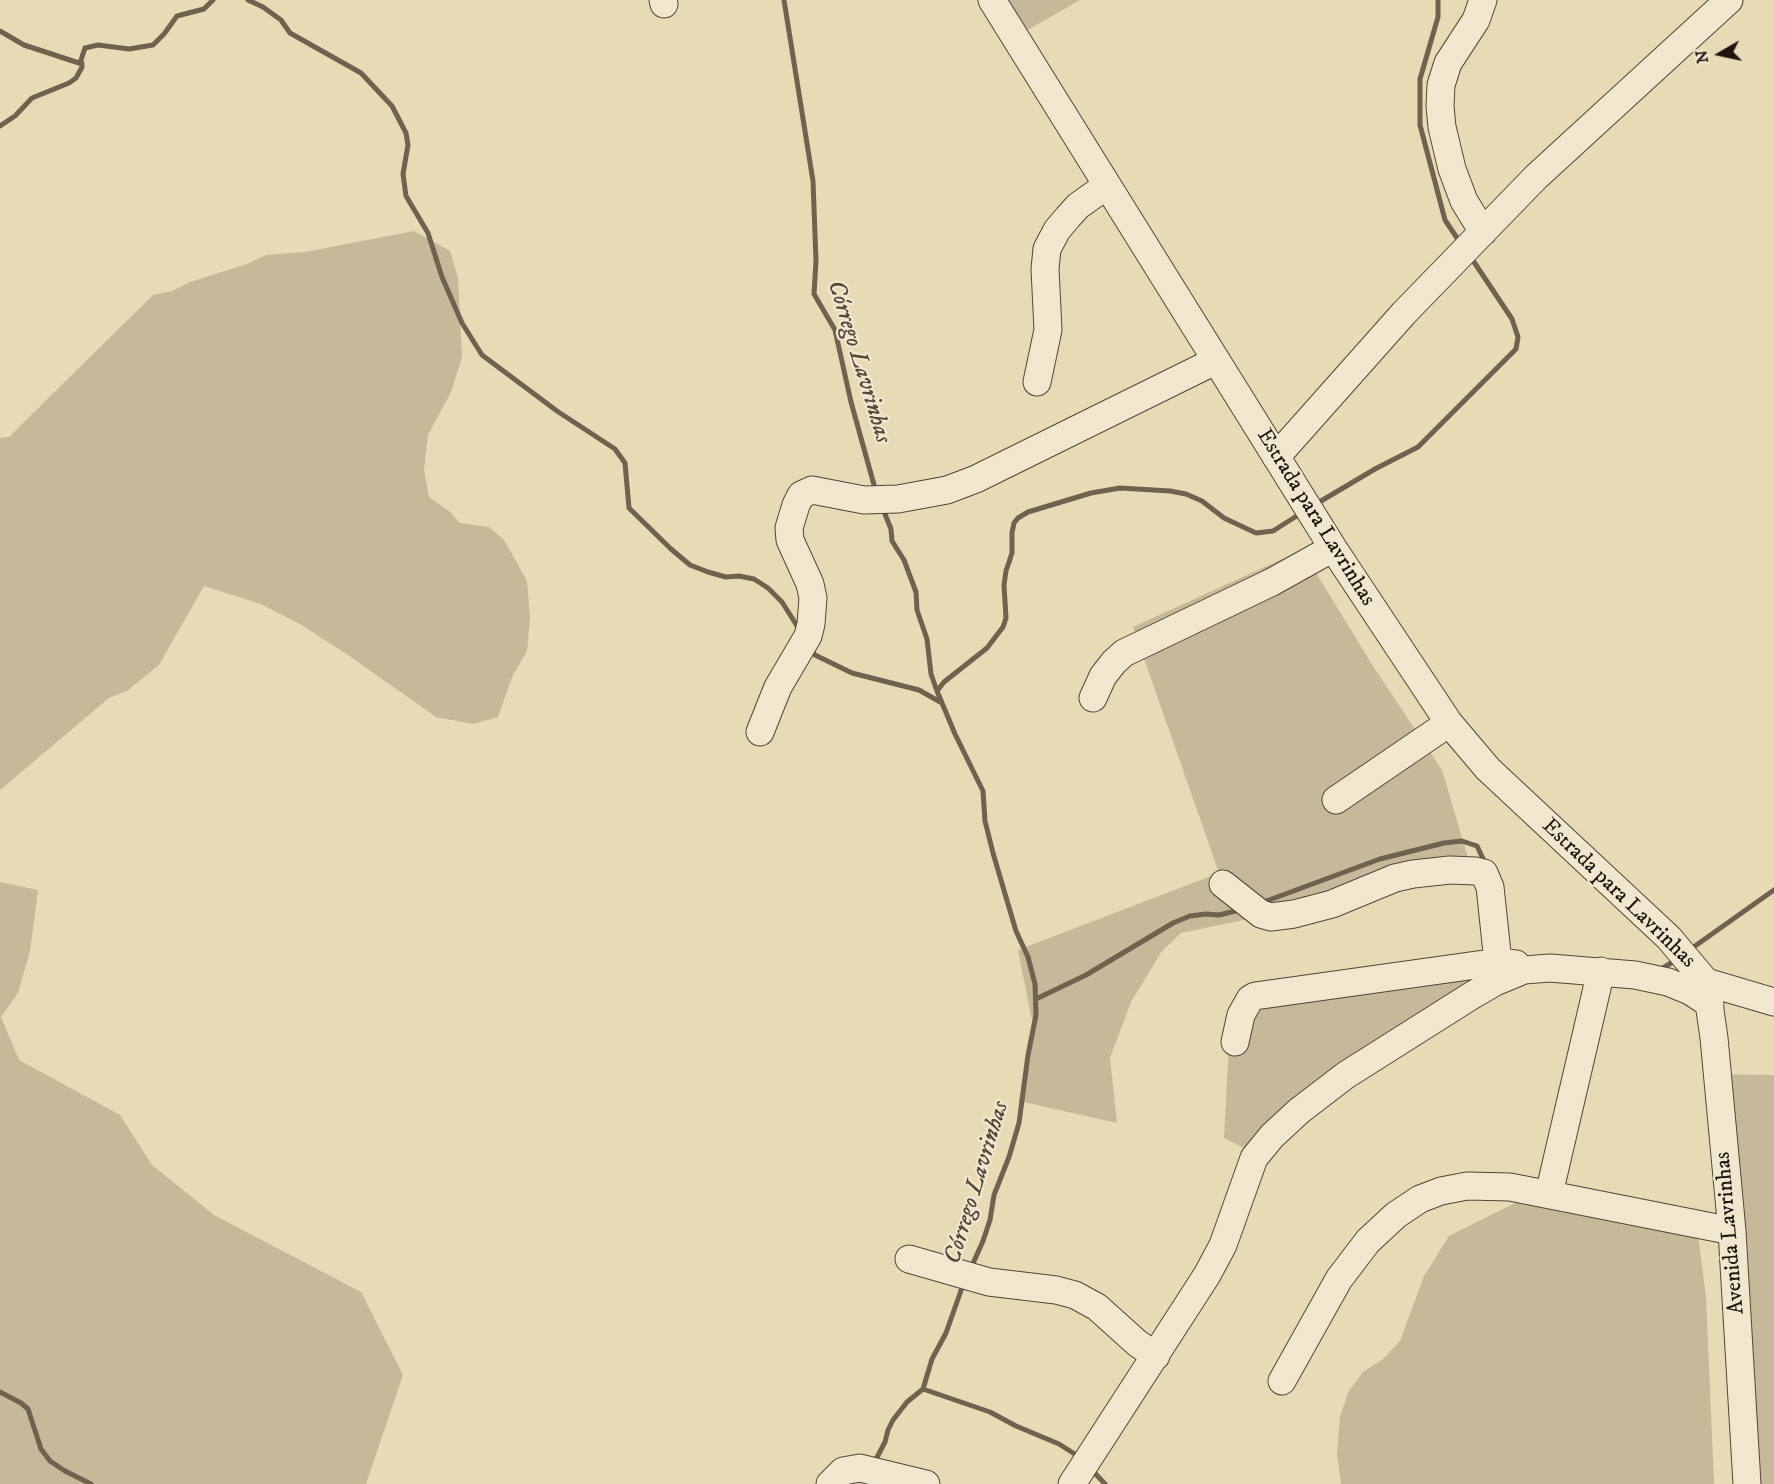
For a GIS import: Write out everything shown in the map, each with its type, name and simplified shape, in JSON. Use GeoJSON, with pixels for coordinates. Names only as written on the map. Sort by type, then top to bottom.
{"type":"FeatureCollection","features":[{"type":"Feature","properties":{"kind":"street"},"geometry":{"type":"LineString","coordinates":[[1483,0],[1476,20],[1448,63],[1441,85],[1440,106],[1442,127],[1452,169],[1464,201],[1483,232]]}},
{"type":"Feature","properties":{"kind":"street"},"geometry":{"type":"LineString","coordinates":[[1275,457],[1404,313],[1558,155],[1729,0]]}},
{"type":"Feature","properties":{"kind":"street","name":"Estrada para Lavrinhas"},"geometry":{"type":"LineString","coordinates":[[998,6],[1106,186],[1275,457],[1449,723],[1488,770],[1669,938],[1708,993]]}},
{"type":"Feature","properties":{"kind":"street"},"geometry":{"type":"LineString","coordinates":[[1037,382],[1048,330],[1045,269],[1047,249],[1057,230],[1078,206],[1106,186]]}},
{"type":"Feature","properties":{"kind":"street"},"geometry":{"type":"LineString","coordinates":[[760,732],[778,687],[807,636],[811,624],[813,598],[810,584],[790,540],[789,528],[801,495],[812,490],[864,500],[898,499],[947,490],[976,479],[1215,361]]}},
{"type":"Feature","properties":{"kind":"street"},"geometry":{"type":"LineString","coordinates":[[1093,698],[1103,676],[1124,653],[1262,587],[1333,548]]}},
{"type":"Feature","properties":{"kind":"street"},"geometry":{"type":"LineString","coordinates":[[1336,800],[1449,723]]}},
{"type":"Feature","properties":{"kind":"street"},"geometry":{"type":"LineString","coordinates":[[1222,884],[1261,914],[1271,917],[1344,900],[1395,878],[1413,874],[1450,870],[1484,873],[1490,887],[1498,962]]}},
{"type":"Feature","properties":{"kind":"street"},"geometry":{"type":"LineString","coordinates":[[1235,1042],[1241,1015],[1250,999],[1255,996],[1498,962],[1517,964],[1524,970]]}},
{"type":"Feature","properties":{"kind":"street"},"geometry":{"type":"LineString","coordinates":[[1072,1484],[1156,1356],[1223,1245],[1254,1158],[1272,1136],[1299,1111],[1381,1052],[1479,992],[1524,970],[1550,968],[1635,975],[1668,982],[1690,991],[1774,1002]]}},
{"type":"Feature","properties":{"kind":"street"},"geometry":{"type":"LineString","coordinates":[[1549,1194],[1601,972]]}},
{"type":"Feature","properties":{"kind":"street","name":"Avenida Lavrinhas"},"geometry":{"type":"LineString","coordinates":[[1708,993],[1732,1231],[1747,1484]]}},
{"type":"Feature","properties":{"kind":"street"},"geometry":{"type":"LineString","coordinates":[[1282,1382],[1339,1279],[1368,1241],[1396,1215],[1420,1199],[1441,1191],[1467,1186],[1501,1186],[1732,1231]]}},
{"type":"Feature","properties":{"kind":"street"},"geometry":{"type":"LineString","coordinates":[[909,1260],[1002,1285],[1056,1290],[1075,1295],[1097,1306],[1137,1343],[1156,1356]]}},
{"type":"Feature","properties":{"kind":"street"},"geometry":{"type":"LineString","coordinates":[[830,1484],[843,1471],[860,1468],[926,1484]]}},
{"type":"Feature","properties":{"kind":"shaded area"},"geometry":{"type":"Polygon","coordinates":[[[1001,0],[1080,0],[1024,32],[1001,0]]]}},
{"type":"Feature","properties":{"kind":"shaded area"},"geometry":{"type":"Polygon","coordinates":[[[414,231],[450,251],[458,278],[462,357],[451,392],[428,435],[424,470],[429,497],[449,511],[460,523],[489,527],[504,540],[527,581],[530,618],[527,651],[512,677],[498,717],[473,724],[436,717],[300,624],[261,604],[204,586],[159,665],[127,691],[109,698],[0,790],[0,438],[9,437],[153,295],[172,291],[190,282],[247,264],[266,255],[305,252],[414,231]]]}},
{"type":"Feature","properties":{"kind":"shaded area"},"geometry":{"type":"Polygon","coordinates":[[[1302,550],[1373,666],[1442,770],[1469,861],[1268,915],[1181,933],[1162,951],[1131,1002],[1110,1058],[1117,1123],[1019,1101],[1034,1030],[1018,950],[1219,873],[1133,627],[1302,550]]]}},
{"type":"Feature","properties":{"kind":"shaded area"},"geometry":{"type":"Polygon","coordinates":[[[0,882],[38,890],[30,951],[18,993],[1,1017],[19,1060],[120,1115],[152,1165],[214,1215],[361,1292],[403,1375],[366,1484],[0,1484],[0,882]]]}},
{"type":"Feature","properties":{"kind":"shaded area"},"geometry":{"type":"Polygon","coordinates":[[[1489,971],[1252,1152],[1224,1138],[1229,1042],[1259,1003],[1489,971]]]}},
{"type":"Feature","properties":{"kind":"shaded area"},"geometry":{"type":"Polygon","coordinates":[[[1716,1074],[1774,1075],[1774,1484],[1744,1484],[1716,1074]]]}},
{"type":"Feature","properties":{"kind":"shaded area"},"geometry":{"type":"Polygon","coordinates":[[[1553,1199],[1698,1235],[1706,1297],[1714,1484],[1341,1484],[1337,1455],[1340,1416],[1349,1391],[1363,1372],[1383,1359],[1400,1341],[1424,1276],[1449,1236],[1517,1202],[1553,1199]]]}},
{"type":"Feature","properties":{"kind":"waterway"},"geometry":{"type":"LineString","coordinates":[[0,126],[15,116],[32,98],[76,78],[82,67],[81,60],[85,48],[98,45],[129,49],[153,45],[177,16],[204,9],[213,0]]}},
{"type":"Feature","properties":{"kind":"waterway"},"geometry":{"type":"LineString","coordinates":[[248,0],[281,20],[290,33],[361,73],[392,106],[406,133],[408,145],[403,174],[406,196],[428,233],[442,277],[462,323],[482,355],[557,411],[615,449],[625,463],[629,508],[671,549],[690,565],[708,572],[726,577],[739,576],[754,579],[768,588],[782,602],[799,629]]}},
{"type":"Feature","properties":{"kind":"waterway","name":"Córrego Lavrinhas"},"geometry":{"type":"LineString","coordinates":[[784,0],[813,181],[816,261],[814,294],[835,330],[851,402],[876,492]]}},
{"type":"Feature","properties":{"kind":"waterway"},"geometry":{"type":"LineString","coordinates":[[1438,0],[1438,17],[1420,79],[1420,125],[1445,220],[1461,244]]}},
{"type":"Feature","properties":{"kind":"waterway"},"geometry":{"type":"LineString","coordinates":[[0,31],[24,45],[82,64]]}},
{"type":"Feature","properties":{"kind":"waterway"},"geometry":{"type":"LineString","coordinates":[[1316,504],[1418,447],[1516,349],[1518,337],[1512,319],[1470,256]]}},
{"type":"Feature","properties":{"kind":"waterway"},"geometry":{"type":"LineString","coordinates":[[937,691],[944,682],[987,648],[1003,627],[1006,618],[1004,585],[1012,553],[1014,523],[1028,512],[1091,493],[1120,488],[1186,494],[1202,501],[1224,518],[1256,533],[1273,531],[1303,512]]}},
{"type":"Feature","properties":{"kind":"waterway","name":"Córrego Lavrinhas"},"geometry":{"type":"LineString","coordinates":[[883,509],[891,529],[892,541],[904,560],[916,592],[917,610],[927,639],[931,674],[937,691],[983,791],[985,821],[993,853],[1016,931],[1028,957],[1035,984],[1036,1015],[1019,1123],[994,1195],[990,1220],[971,1268]]}},
{"type":"Feature","properties":{"kind":"waterway"},"geometry":{"type":"LineString","coordinates":[[810,647],[815,655],[852,673],[919,690],[942,703]]}},
{"type":"Feature","properties":{"kind":"waterway"},"geometry":{"type":"LineString","coordinates":[[1261,903],[1380,859],[1444,843],[1462,841],[1477,846],[1486,865]]}},
{"type":"Feature","properties":{"kind":"waterway"},"geometry":{"type":"LineString","coordinates":[[1688,951],[1774,890]]}},
{"type":"Feature","properties":{"kind":"waterway"},"geometry":{"type":"LineString","coordinates":[[1036,999],[1086,975],[1173,923],[1190,916],[1219,915],[1240,910]]}},
{"type":"Feature","properties":{"kind":"waterway"},"geometry":{"type":"LineString","coordinates":[[1658,971],[1676,960]]}},
{"type":"Feature","properties":{"kind":"waterway","name":"Córrego Lavrinhas"},"geometry":{"type":"LineString","coordinates":[[874,1463],[893,1420],[907,1402],[923,1389],[932,1359],[946,1333],[964,1282]]}},
{"type":"Feature","properties":{"kind":"waterway"},"geometry":{"type":"LineString","coordinates":[[923,1389],[990,1412],[1059,1444],[1081,1458]]}},
{"type":"Feature","properties":{"kind":"waterway"},"geometry":{"type":"LineString","coordinates":[[0,1392],[28,1409],[41,1449],[50,1461],[91,1484]]}},
{"type":"Feature","properties":{"kind":"waterway"},"geometry":{"type":"LineString","coordinates":[[1091,1469],[1105,1484]]}}]}
